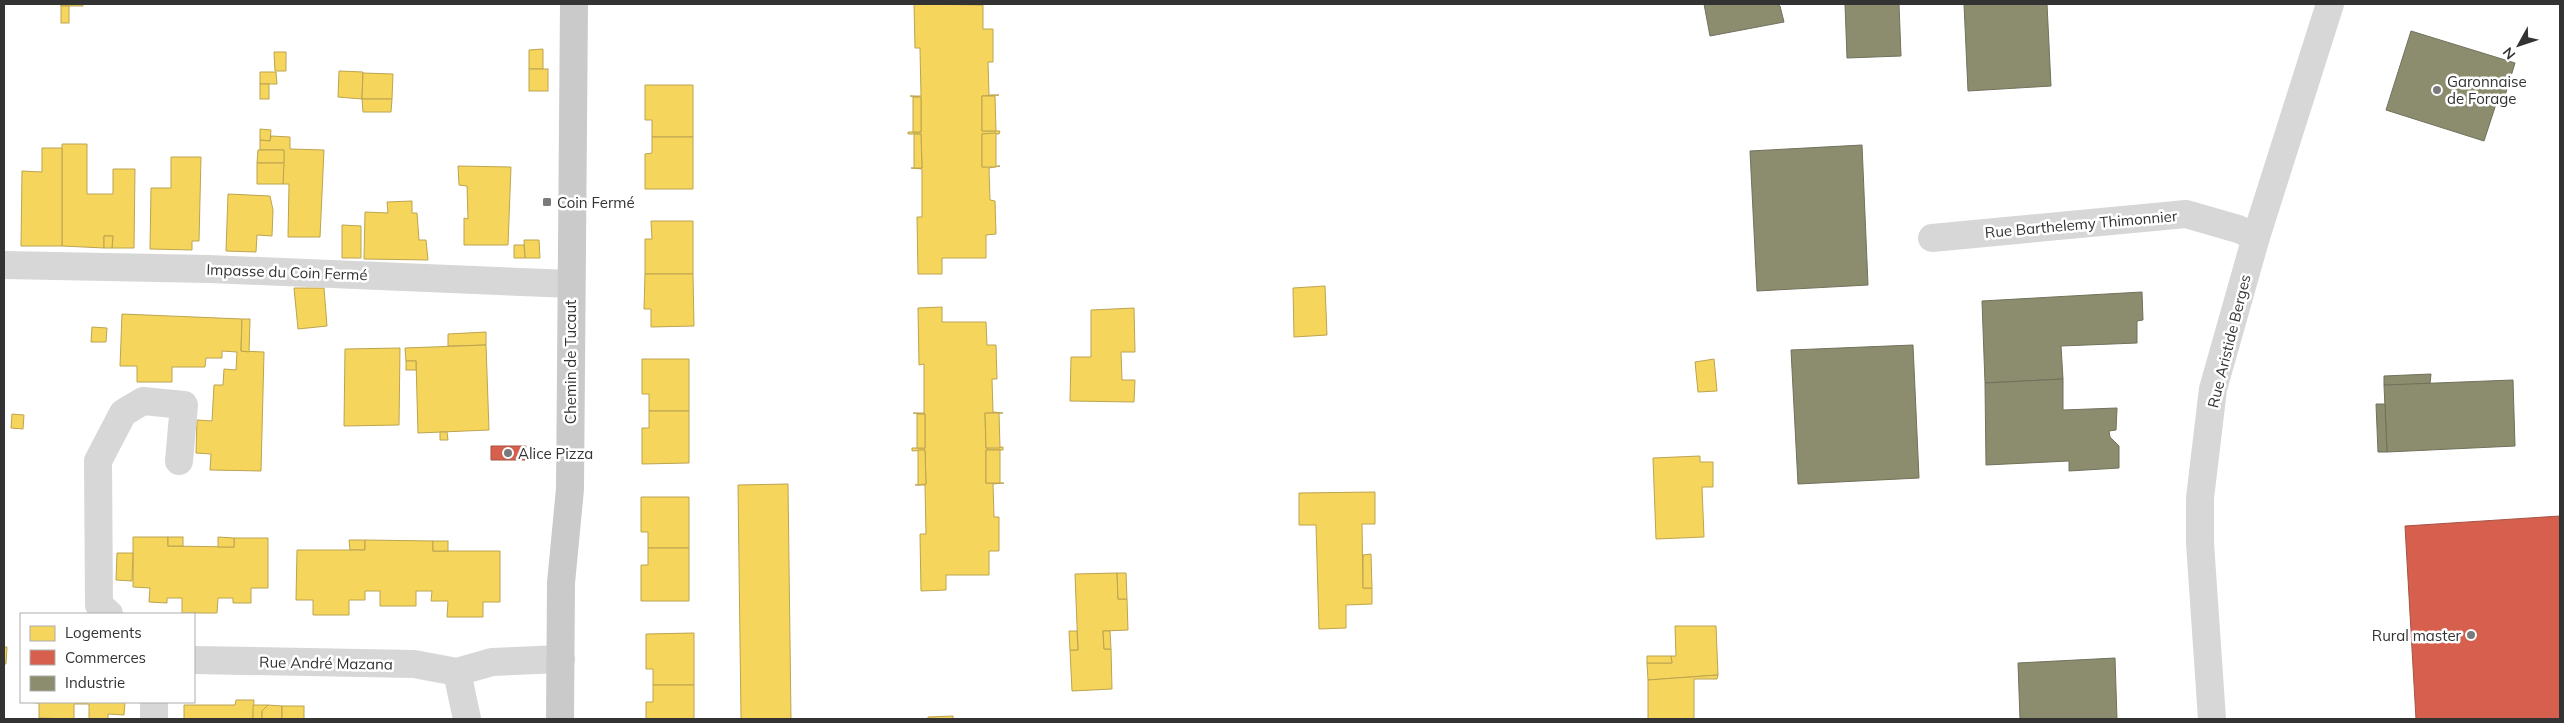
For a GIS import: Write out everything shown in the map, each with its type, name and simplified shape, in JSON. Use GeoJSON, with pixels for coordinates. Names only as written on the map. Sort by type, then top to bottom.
{"type":"FeatureCollection","features":[{"type":"Feature","properties":{"kind":"main road","name":"Chemin de Tucaut"},"geometry":{"type":"LineString","coordinates":[[560,719],[561,583],[570,489],[574,4]]}},
{"type":"Feature","properties":{"kind":"street","name":"Rue Aristide Berges"},"geometry":{"type":"LineString","coordinates":[[2212,719],[2200,543],[2200,498],[2213,389],[2256,237],[2330,4]]}},
{"type":"Feature","properties":{"kind":"street","name":"Rue Barthelemy Thimonnier"},"geometry":{"type":"LineString","coordinates":[[1932,238],[2186,214],[2238,229],[2256,237]]}},
{"type":"Feature","properties":{"kind":"street","name":"Impasse du Coin Fermé"},"geometry":{"type":"LineString","coordinates":[[4,266],[209,269],[571,284]]}},
{"type":"Feature","properties":{"kind":"street"},"geometry":{"type":"LineString","coordinates":[[108,613],[99,605],[98,461],[123,413],[144,401],[184,405],[180,461]]}},
{"type":"Feature","properties":{"kind":"street","name":"Rue André Mazana"},"geometry":{"type":"LineString","coordinates":[[195,660],[414,664],[457,672],[492,662],[561,659]]}},
{"type":"Feature","properties":{"kind":"street"},"geometry":{"type":"LineString","coordinates":[[457,672],[467,719]]}},
{"type":"Feature","properties":{"kind":"street"},"geometry":{"type":"LineString","coordinates":[[154,703],[154,719]]}},
{"type":"Feature","properties":{"kind":"building: Logements"},"geometry":{"type":"Polygon","coordinates":[[[60,4],[83,4],[83,6],[61,6],[60,4]]]}},
{"type":"Feature","properties":{"kind":"building: Logements"},"geometry":{"type":"Polygon","coordinates":[[[914,4],[983,5],[983,29],[993,29],[993,62],[988,62],[989,95],[999,95],[982,96],[982,131],[1000,131],[999,134],[982,134],[982,167],[1000,166],[989,168],[990,200],[995,201],[996,234],[986,235],[986,258],[942,258],[942,274],[918,274],[917,217],[922,217],[922,169],[911,168],[922,168],[921,134],[908,134],[908,132],[921,132],[921,97],[910,96],[921,96],[920,48],[915,48],[914,4]]]}},
{"type":"Feature","properties":{"kind":"building: Logements"},"geometry":{"type":"Polygon","coordinates":[[[61,6],[69,6],[69,23],[61,23],[61,6]]]}},
{"type":"Feature","properties":{"kind":"building: Logements"},"geometry":{"type":"Polygon","coordinates":[[[543,49],[543,69],[529,69],[529,50],[543,49]]]}},
{"type":"Feature","properties":{"kind":"building: Logements"},"geometry":{"type":"Polygon","coordinates":[[[274,52],[286,52],[286,71],[275,71],[274,52]]]}},
{"type":"Feature","properties":{"kind":"building: Logements"},"geometry":{"type":"Polygon","coordinates":[[[529,69],[548,69],[548,91],[529,91],[529,69]]]}},
{"type":"Feature","properties":{"kind":"building: Logements"},"geometry":{"type":"Polygon","coordinates":[[[339,71],[363,72],[362,99],[338,97],[339,71]]]}},
{"type":"Feature","properties":{"kind":"building: Logements"},"geometry":{"type":"Polygon","coordinates":[[[260,72],[276,72],[277,84],[260,84],[260,72]]]}},
{"type":"Feature","properties":{"kind":"building: Logements"},"geometry":{"type":"Polygon","coordinates":[[[363,73],[393,74],[392,99],[362,99],[363,73]]]}},
{"type":"Feature","properties":{"kind":"building: Logements"},"geometry":{"type":"Polygon","coordinates":[[[260,84],[269,84],[269,99],[260,99],[260,84]]]}},
{"type":"Feature","properties":{"kind":"building: Logements"},"geometry":{"type":"Polygon","coordinates":[[[645,85],[693,85],[693,137],[652,137],[652,120],[645,120],[645,85]]]}},
{"type":"Feature","properties":{"kind":"building: Logements"},"geometry":{"type":"Polygon","coordinates":[[[982,96],[995,96],[996,131],[982,131],[982,96]]]}},
{"type":"Feature","properties":{"kind":"building: Logements"},"geometry":{"type":"Polygon","coordinates":[[[913,97],[921,97],[921,132],[913,132],[913,97]]]}},
{"type":"Feature","properties":{"kind":"building: Logements"},"geometry":{"type":"Polygon","coordinates":[[[362,99],[392,99],[391,112],[363,112],[362,99]]]}},
{"type":"Feature","properties":{"kind":"building: Logements"},"geometry":{"type":"Polygon","coordinates":[[[260,129],[271,130],[270,141],[260,140],[260,129]]]}},
{"type":"Feature","properties":{"kind":"building: Logements"},"geometry":{"type":"Polygon","coordinates":[[[996,133],[996,167],[982,167],[982,134],[996,133]]]}},
{"type":"Feature","properties":{"kind":"building: Logements"},"geometry":{"type":"Polygon","coordinates":[[[914,134],[921,134],[922,168],[914,168],[914,134]]]}},
{"type":"Feature","properties":{"kind":"building: Logements"},"geometry":{"type":"Polygon","coordinates":[[[271,136],[290,137],[290,149],[324,150],[320,237],[288,237],[289,184],[283,184],[284,150],[260,150],[260,140],[270,141],[271,136]]]}},
{"type":"Feature","properties":{"kind":"building: Logements"},"geometry":{"type":"Polygon","coordinates":[[[652,137],[693,137],[693,189],[645,189],[645,154],[652,153],[652,137]]]}},
{"type":"Feature","properties":{"kind":"building: Logements"},"geometry":{"type":"Polygon","coordinates":[[[62,144],[87,144],[87,194],[113,194],[113,169],[135,169],[134,248],[112,248],[113,236],[104,236],[104,248],[62,246],[62,144]]]}},
{"type":"Feature","properties":{"kind":"building: Logements"},"geometry":{"type":"Polygon","coordinates":[[[42,148],[62,148],[62,246],[21,246],[22,171],[42,172],[42,148]]]}},
{"type":"Feature","properties":{"kind":"building: Logements"},"geometry":{"type":"Polygon","coordinates":[[[258,150],[284,150],[284,163],[257,163],[258,150]]]}},
{"type":"Feature","properties":{"kind":"building: Logements"},"geometry":{"type":"Polygon","coordinates":[[[171,157],[201,157],[199,241],[192,241],[192,250],[150,249],[151,188],[171,188],[171,157]]]}},
{"type":"Feature","properties":{"kind":"building: Logements"},"geometry":{"type":"Polygon","coordinates":[[[257,163],[284,163],[283,184],[257,184],[257,163]]]}},
{"type":"Feature","properties":{"kind":"building: Logements"},"geometry":{"type":"Polygon","coordinates":[[[458,166],[511,167],[508,245],[464,245],[464,218],[468,219],[467,186],[459,185],[458,166]]]}},
{"type":"Feature","properties":{"kind":"building: Logements"},"geometry":{"type":"Polygon","coordinates":[[[228,194],[270,196],[273,210],[272,236],[257,235],[256,252],[226,251],[228,194]]]}},
{"type":"Feature","properties":{"kind":"building: Logements"},"geometry":{"type":"Polygon","coordinates":[[[412,201],[412,213],[417,213],[419,240],[426,240],[428,260],[364,259],[365,212],[388,213],[387,202],[412,201]]]}},
{"type":"Feature","properties":{"kind":"building: Logements"},"geometry":{"type":"Polygon","coordinates":[[[651,221],[693,221],[693,274],[645,274],[645,239],[652,239],[651,221]]]}},
{"type":"Feature","properties":{"kind":"building: Logements"},"geometry":{"type":"Polygon","coordinates":[[[342,225],[361,226],[361,258],[342,258],[342,225]]]}},
{"type":"Feature","properties":{"kind":"building: Logements"},"geometry":{"type":"Polygon","coordinates":[[[104,236],[113,236],[112,248],[104,248],[104,236]]]}},
{"type":"Feature","properties":{"kind":"building: Logements"},"geometry":{"type":"Polygon","coordinates":[[[524,240],[539,240],[540,258],[525,258],[524,240]]]}},
{"type":"Feature","properties":{"kind":"building: Logements"},"geometry":{"type":"Polygon","coordinates":[[[514,245],[524,245],[525,258],[514,258],[514,245]]]}},
{"type":"Feature","properties":{"kind":"building: Logements"},"geometry":{"type":"Polygon","coordinates":[[[645,274],[693,274],[694,326],[651,327],[651,309],[644,309],[645,274]]]}},
{"type":"Feature","properties":{"kind":"building: Logements"},"geometry":{"type":"Polygon","coordinates":[[[1325,286],[1327,335],[1294,337],[1293,288],[1325,286]]]}},
{"type":"Feature","properties":{"kind":"building: Logements"},"geometry":{"type":"Polygon","coordinates":[[[294,288],[324,288],[327,326],[298,329],[294,288]]]}},
{"type":"Feature","properties":{"kind":"building: Logements"},"geometry":{"type":"Polygon","coordinates":[[[942,307],[942,322],[986,322],[987,345],[996,345],[997,379],[992,379],[993,412],[1003,413],[985,413],[986,448],[1003,447],[1003,450],[986,450],[986,483],[1004,483],[993,484],[994,517],[999,517],[999,551],[989,551],[989,575],[946,575],[946,590],[921,591],[920,534],[926,534],[925,485],[915,485],[926,484],[925,450],[912,451],[912,448],[925,448],[925,414],[913,413],[924,413],[924,364],[919,365],[918,308],[942,307]]]}},
{"type":"Feature","properties":{"kind":"building: Logements"},"geometry":{"type":"Polygon","coordinates":[[[1134,308],[1135,352],[1121,352],[1122,380],[1135,380],[1134,402],[1070,401],[1071,357],[1091,357],[1091,310],[1134,308]]]}},
{"type":"Feature","properties":{"kind":"building: Logements"},"geometry":{"type":"Polygon","coordinates":[[[122,314],[242,319],[241,351],[264,352],[261,471],[210,470],[211,454],[196,453],[197,420],[212,421],[214,385],[223,385],[224,369],[236,370],[237,352],[222,351],[222,358],[206,358],[205,367],[172,367],[172,382],[137,382],[137,366],[120,366],[122,314]]]}},
{"type":"Feature","properties":{"kind":"building: Logements"},"geometry":{"type":"Polygon","coordinates":[[[242,319],[250,319],[249,352],[241,351],[242,319]]]}},
{"type":"Feature","properties":{"kind":"building: Logements"},"geometry":{"type":"Polygon","coordinates":[[[92,327],[107,328],[106,342],[91,342],[92,327]]]}},
{"type":"Feature","properties":{"kind":"building: Logements"},"geometry":{"type":"Polygon","coordinates":[[[486,332],[486,345],[448,346],[448,334],[486,332]]]}},
{"type":"Feature","properties":{"kind":"building: Logements"},"geometry":{"type":"Polygon","coordinates":[[[486,345],[489,430],[418,433],[416,361],[406,361],[405,348],[486,345]]]}},
{"type":"Feature","properties":{"kind":"building: Logements"},"geometry":{"type":"Polygon","coordinates":[[[400,348],[399,425],[344,426],[345,349],[400,348]]]}},
{"type":"Feature","properties":{"kind":"building: Logements"},"geometry":{"type":"Polygon","coordinates":[[[642,359],[689,359],[689,411],[649,411],[649,394],[642,394],[642,359]]]}},
{"type":"Feature","properties":{"kind":"building: Logements"},"geometry":{"type":"Polygon","coordinates":[[[1714,359],[1717,391],[1698,392],[1695,362],[1714,359]]]}},
{"type":"Feature","properties":{"kind":"building: Logements"},"geometry":{"type":"Polygon","coordinates":[[[406,361],[416,361],[416,370],[406,370],[406,361]]]}},
{"type":"Feature","properties":{"kind":"building: Logements"},"geometry":{"type":"Polygon","coordinates":[[[649,411],[689,411],[689,463],[642,464],[642,428],[649,428],[649,411]]]}},
{"type":"Feature","properties":{"kind":"building: Logements"},"geometry":{"type":"Polygon","coordinates":[[[985,413],[999,413],[1000,448],[986,448],[985,413]]]}},
{"type":"Feature","properties":{"kind":"building: Logements"},"geometry":{"type":"Polygon","coordinates":[[[12,414],[24,415],[23,429],[11,428],[12,414]]]}},
{"type":"Feature","properties":{"kind":"building: Logements"},"geometry":{"type":"Polygon","coordinates":[[[917,414],[925,414],[925,448],[917,448],[917,414]]]}},
{"type":"Feature","properties":{"kind":"building: Logements"},"geometry":{"type":"Polygon","coordinates":[[[440,432],[447,432],[448,440],[440,440],[440,432]]]}},
{"type":"Feature","properties":{"kind":"building: Logements"},"geometry":{"type":"Polygon","coordinates":[[[918,450],[925,450],[926,484],[918,485],[918,450]]]}},
{"type":"Feature","properties":{"kind":"building: Logements"},"geometry":{"type":"Polygon","coordinates":[[[986,450],[1000,450],[1000,483],[986,483],[986,450]]]}},
{"type":"Feature","properties":{"kind":"building: Logements"},"geometry":{"type":"Polygon","coordinates":[[[1700,456],[1700,462],[1713,462],[1713,487],[1702,487],[1704,537],[1656,539],[1653,458],[1700,456]]]}},
{"type":"Feature","properties":{"kind":"building: Logements"},"geometry":{"type":"Polygon","coordinates":[[[788,484],[791,719],[741,719],[738,485],[788,484]]]}},
{"type":"Feature","properties":{"kind":"building: Logements"},"geometry":{"type":"Polygon","coordinates":[[[1375,492],[1375,524],[1362,524],[1363,588],[1372,588],[1372,604],[1346,605],[1346,628],[1319,629],[1316,525],[1299,525],[1299,493],[1375,492]]]}},
{"type":"Feature","properties":{"kind":"building: Logements"},"geometry":{"type":"Polygon","coordinates":[[[641,497],[689,497],[689,548],[648,548],[648,532],[641,532],[641,497]]]}},
{"type":"Feature","properties":{"kind":"building: Logements"},"geometry":{"type":"Polygon","coordinates":[[[133,537],[168,537],[168,546],[234,547],[234,538],[268,538],[268,588],[251,588],[251,603],[233,603],[233,598],[218,598],[217,613],[182,613],[182,598],[167,598],[167,603],[149,602],[150,588],[133,587],[133,537]]]}},
{"type":"Feature","properties":{"kind":"building: Logements"},"geometry":{"type":"Polygon","coordinates":[[[168,537],[183,537],[183,546],[168,546],[168,537]]]}},
{"type":"Feature","properties":{"kind":"building: Logements"},"geometry":{"type":"Polygon","coordinates":[[[218,537],[234,538],[234,547],[218,547],[218,537]]]}},
{"type":"Feature","properties":{"kind":"building: Logements"},"geometry":{"type":"Polygon","coordinates":[[[349,540],[365,540],[365,550],[350,550],[349,540]]]}},
{"type":"Feature","properties":{"kind":"building: Logements"},"geometry":{"type":"Polygon","coordinates":[[[365,540],[433,541],[433,551],[500,551],[500,602],[483,602],[483,617],[447,617],[448,601],[431,601],[432,591],[416,591],[416,606],[380,606],[380,591],[365,591],[365,600],[349,600],[349,615],[313,615],[313,600],[296,600],[297,550],[365,550],[365,540]]]}},
{"type":"Feature","properties":{"kind":"building: Logements"},"geometry":{"type":"Polygon","coordinates":[[[433,541],[448,541],[448,551],[433,551],[433,541]]]}},
{"type":"Feature","properties":{"kind":"building: Logements"},"geometry":{"type":"Polygon","coordinates":[[[648,548],[689,548],[689,601],[641,601],[641,565],[648,565],[648,548]]]}},
{"type":"Feature","properties":{"kind":"building: Logements"},"geometry":{"type":"Polygon","coordinates":[[[117,553],[133,553],[132,581],[116,580],[117,553]]]}},
{"type":"Feature","properties":{"kind":"building: Logements"},"geometry":{"type":"Polygon","coordinates":[[[1371,554],[1372,588],[1363,588],[1363,555],[1371,554]]]}},
{"type":"Feature","properties":{"kind":"building: Logements"},"geometry":{"type":"Polygon","coordinates":[[[1117,573],[1118,599],[1127,599],[1128,630],[1103,631],[1104,649],[1111,649],[1112,689],[1072,691],[1070,650],[1078,650],[1075,574],[1117,573]]]}},
{"type":"Feature","properties":{"kind":"building: Logements"},"geometry":{"type":"Polygon","coordinates":[[[1117,573],[1126,573],[1127,599],[1118,599],[1117,573]]]}},
{"type":"Feature","properties":{"kind":"building: Logements"},"geometry":{"type":"Polygon","coordinates":[[[1675,626],[1716,626],[1718,675],[1648,680],[1647,663],[1672,663],[1671,656],[1676,656],[1675,626]]]}},
{"type":"Feature","properties":{"kind":"building: Logements"},"geometry":{"type":"Polygon","coordinates":[[[1069,631],[1077,631],[1078,650],[1070,650],[1069,631]]]}},
{"type":"Feature","properties":{"kind":"building: Logements"},"geometry":{"type":"Polygon","coordinates":[[[1103,631],[1110,631],[1111,649],[1104,649],[1103,631]]]}},
{"type":"Feature","properties":{"kind":"building: Logements"},"geometry":{"type":"Polygon","coordinates":[[[694,633],[694,685],[653,685],[653,669],[646,669],[646,634],[694,633]]]}},
{"type":"Feature","properties":{"kind":"building: Logements"},"geometry":{"type":"Polygon","coordinates":[[[4,647],[7,647],[6,664],[4,664],[4,647]]]}},
{"type":"Feature","properties":{"kind":"building: Logements"},"geometry":{"type":"Polygon","coordinates":[[[1647,656],[1671,656],[1672,663],[1647,663],[1647,656]]]}},
{"type":"Feature","properties":{"kind":"building: Logements"},"geometry":{"type":"Polygon","coordinates":[[[1718,675],[1717,679],[1694,679],[1694,719],[1648,719],[1648,680],[1718,675]]]}},
{"type":"Feature","properties":{"kind":"building: Logements"},"geometry":{"type":"Polygon","coordinates":[[[653,685],[694,685],[694,719],[646,719],[646,702],[653,702],[653,685]]]}},
{"type":"Feature","properties":{"kind":"building: Logements"},"geometry":{"type":"Polygon","coordinates":[[[236,700],[254,700],[253,719],[184,719],[184,705],[235,705],[236,700]]]}},
{"type":"Feature","properties":{"kind":"building: Logements"},"geometry":{"type":"Polygon","coordinates":[[[39,703],[125,703],[124,715],[108,714],[108,719],[89,719],[89,704],[74,704],[74,719],[39,718],[39,703]]]}},
{"type":"Feature","properties":{"kind":"building: Logements"},"geometry":{"type":"Polygon","coordinates":[[[253,705],[268,705],[262,711],[262,719],[253,719],[253,705]]]}},
{"type":"Feature","properties":{"kind":"building: Logements"},"geometry":{"type":"Polygon","coordinates":[[[268,705],[282,706],[282,719],[262,719],[262,711],[268,705]]]}},
{"type":"Feature","properties":{"kind":"building: Logements"},"geometry":{"type":"Polygon","coordinates":[[[282,706],[304,706],[304,719],[282,719],[282,706]]]}},
{"type":"Feature","properties":{"kind":"building: Logements"},"geometry":{"type":"Polygon","coordinates":[[[953,716],[953,719],[928,719],[928,717],[953,716]]]}},
{"type":"Feature","properties":{"kind":"building: Commerces","name":"Alice Pizza"},"geometry":{"type":"Polygon","coordinates":[[[491,446],[526,446],[525,460],[491,460],[491,446]]]}},
{"type":"Feature","properties":{"kind":"building: Commerces"},"geometry":{"type":"Polygon","coordinates":[[[2560,516],[2560,719],[2416,719],[2405,526],[2560,516]]]}},
{"type":"Feature","properties":{"kind":"building: Industrie"},"geometry":{"type":"Polygon","coordinates":[[[1704,4],[1776,4],[1780,6],[1784,22],[1710,36],[1704,4]]]}},
{"type":"Feature","properties":{"kind":"building: Industrie"},"geometry":{"type":"Polygon","coordinates":[[[1845,4],[1899,4],[1901,56],[1847,58],[1845,4]]]}},
{"type":"Feature","properties":{"kind":"building: Industrie"},"geometry":{"type":"Polygon","coordinates":[[[1964,4],[2047,4],[2051,86],[1968,91],[1964,4]]]}},
{"type":"Feature","properties":{"kind":"building: Industrie"},"geometry":{"type":"Polygon","coordinates":[[[2411,31],[2515,63],[2504,99],[2497,101],[2484,141],[2386,110],[2411,31]]]}},
{"type":"Feature","properties":{"kind":"building: Industrie"},"geometry":{"type":"Polygon","coordinates":[[[1862,145],[1868,285],[1757,291],[1750,151],[1862,145]]]}},
{"type":"Feature","properties":{"kind":"building: Industrie"},"geometry":{"type":"Polygon","coordinates":[[[2142,292],[2143,320],[2137,321],[2137,343],[2061,346],[2063,379],[1985,383],[1982,301],[2142,292]]]}},
{"type":"Feature","properties":{"kind":"building: Industrie"},"geometry":{"type":"Polygon","coordinates":[[[1913,345],[1919,478],[1798,484],[1791,350],[1913,345]]]}},
{"type":"Feature","properties":{"kind":"building: Industrie"},"geometry":{"type":"Polygon","coordinates":[[[2431,374],[2430,384],[2384,385],[2384,376],[2431,374]]]}},
{"type":"Feature","properties":{"kind":"building: Industrie"},"geometry":{"type":"Polygon","coordinates":[[[2063,379],[2063,410],[2117,408],[2116,430],[2109,431],[2110,437],[2119,446],[2119,468],[2069,471],[2069,461],[1986,465],[1985,383],[2063,379]]]}},
{"type":"Feature","properties":{"kind":"building: Industrie"},"geometry":{"type":"Polygon","coordinates":[[[2513,380],[2515,446],[2387,452],[2384,385],[2513,380]]]}},
{"type":"Feature","properties":{"kind":"building: Industrie"},"geometry":{"type":"Polygon","coordinates":[[[2376,404],[2385,404],[2387,452],[2378,452],[2376,404]]]}},
{"type":"Feature","properties":{"kind":"building: Industrie"},"geometry":{"type":"Polygon","coordinates":[[[2115,658],[2117,719],[2020,719],[2018,663],[2115,658]]]}},
{"type":"Feature","properties":{"kind":"place","name":"Garonnaise de Forage"},"geometry":{"type":"Point","coordinates":[2437,90]}},
{"type":"Feature","properties":{"kind":"place","name":"Coin Fermé"},"geometry":{"type":"Point","coordinates":[547,202]}},
{"type":"Feature","properties":{"kind":"place","name":"Alice Pizza"},"geometry":{"type":"Point","coordinates":[508,453]}},
{"type":"Feature","properties":{"kind":"place","name":"Rural master"},"geometry":{"type":"Point","coordinates":[2471,635]}}]}
